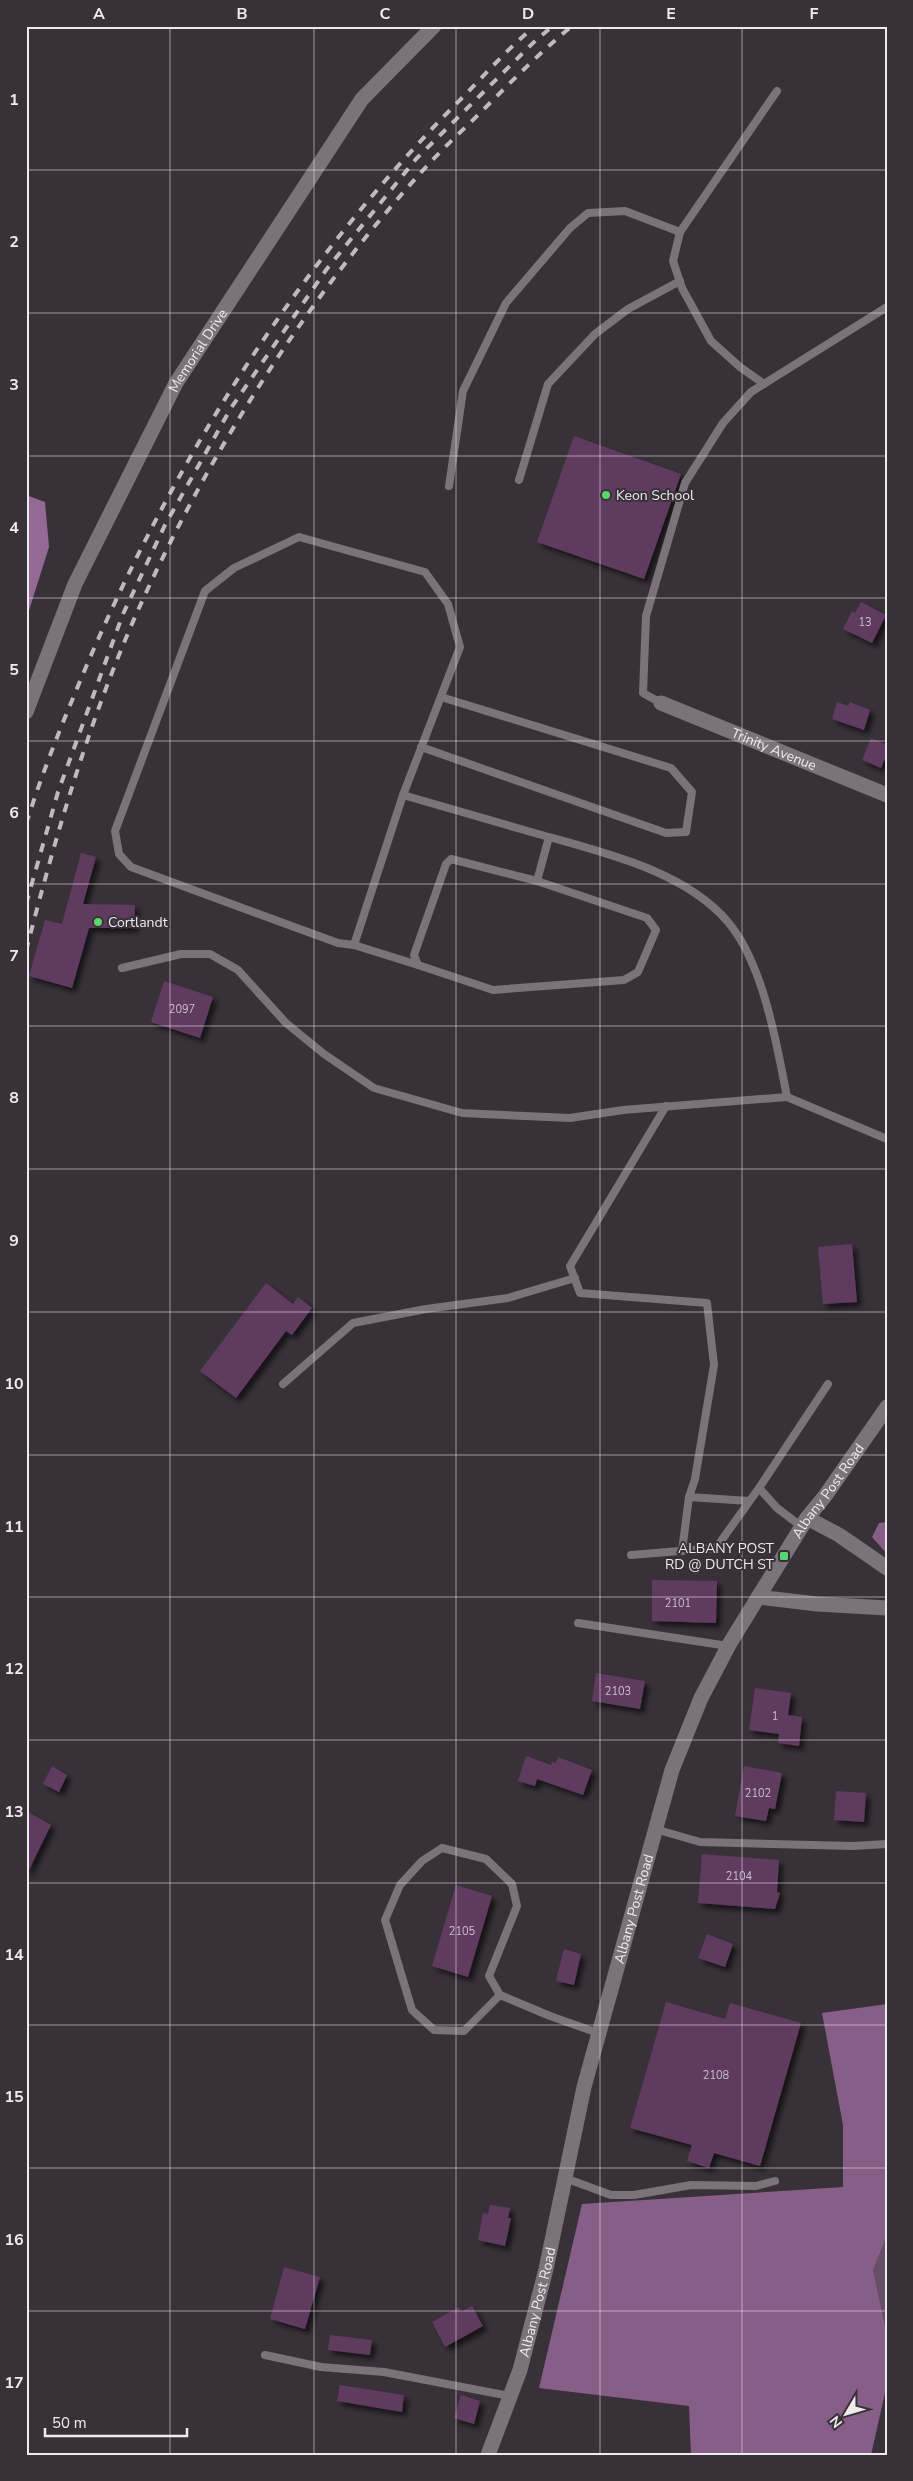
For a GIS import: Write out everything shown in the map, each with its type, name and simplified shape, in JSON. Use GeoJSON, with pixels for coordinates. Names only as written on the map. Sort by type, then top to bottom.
{"type":"FeatureCollection","features":[{"type":"Feature","properties":{"kind":"street","name":"Memorial Drive"},"geometry":{"type":"LineString","coordinates":[[26,712],[75,584],[176,383],[362,99],[434,26]]}},
{"type":"Feature","properties":{"kind":"street","name":"Trinity Avenue"},"geometry":{"type":"LineString","coordinates":[[661,703],[887,795]]}},
{"type":"Feature","properties":{"kind":"street","name":"Albany Post Road"},"geometry":{"type":"LineString","coordinates":[[488,2455],[520,2370],[546,2269],[584,2087],[672,1770],[701,1698],[728,1646],[804,1523],[887,1407]]}},
{"type":"Feature","properties":{"kind":"street"},"geometry":{"type":"LineString","coordinates":[[804,1523],[838,1536],[887,1568]]}},
{"type":"Feature","properties":{"kind":"street"},"geometry":{"type":"LineString","coordinates":[[758,1597],[817,1604],[887,1608]]}},
{"type":"Feature","properties":{"kind":"lane"},"geometry":{"type":"LineString","coordinates":[[764,384],[740,367],[711,341],[680,281],[673,261],[680,232],[777,91]]}},
{"type":"Feature","properties":{"kind":"lane"},"geometry":{"type":"LineString","coordinates":[[449,486],[463,391],[506,303],[570,228],[588,214],[625,211],[680,232]]}},
{"type":"Feature","properties":{"kind":"lane"},"geometry":{"type":"LineString","coordinates":[[519,480],[548,384],[595,334],[628,309],[680,281]]}},
{"type":"Feature","properties":{"kind":"lane"},"geometry":{"type":"LineString","coordinates":[[661,703],[643,693],[646,616],[685,483],[723,423],[751,392],[887,307]]}},
{"type":"Feature","properties":{"kind":"lane"},"geometry":{"type":"LineString","coordinates":[[354,944],[403,795],[460,647],[448,604],[425,572],[299,537],[234,568],[205,590],[115,831],[119,854],[131,867],[338,943],[354,944],[493,990],[624,980],[638,972],[656,930],[646,918],[536,882],[451,859],[446,864],[414,955],[418,965]]}},
{"type":"Feature","properties":{"kind":"lane"},"geometry":{"type":"LineString","coordinates":[[422,747],[666,833],[686,832],[692,792],[671,768],[441,697]]}},
{"type":"Feature","properties":{"kind":"lane"},"geometry":{"type":"LineString","coordinates":[[403,795],[621,858],[692,890],[729,922],[754,966],[777,1043],[787,1097]]}},
{"type":"Feature","properties":{"kind":"lane"},"geometry":{"type":"LineString","coordinates":[[536,882],[549,837]]}},
{"type":"Feature","properties":{"kind":"lane"},"geometry":{"type":"LineString","coordinates":[[122,968],[181,954],[210,954],[238,970],[286,1023],[324,1054],[374,1088],[462,1113],[570,1118],[666,1106],[787,1097],[887,1139]]}},
{"type":"Feature","properties":{"kind":"lane"},"geometry":{"type":"LineString","coordinates":[[666,1106],[570,1266],[580,1293],[707,1303],[714,1365],[695,1479],[689,1497],[682,1551]]}},
{"type":"Feature","properties":{"kind":"lane"},"geometry":{"type":"LineString","coordinates":[[283,1384],[353,1323],[426,1309],[508,1298],[575,1278]]}},
{"type":"Feature","properties":{"kind":"lane"},"geometry":{"type":"LineString","coordinates":[[631,1555],[716,1548],[759,1488],[828,1384]]}},
{"type":"Feature","properties":{"kind":"lane"},"geometry":{"type":"LineString","coordinates":[[759,1488],[777,1508],[804,1523]]}},
{"type":"Feature","properties":{"kind":"lane"},"geometry":{"type":"LineString","coordinates":[[689,1497],[749,1501]]}},
{"type":"Feature","properties":{"kind":"lane"},"geometry":{"type":"LineString","coordinates":[[578,1623],[728,1646]]}},
{"type":"Feature","properties":{"kind":"lane"},"geometry":{"type":"LineString","coordinates":[[655,1829],[700,1842],[852,1846],[887,1844]]}},
{"type":"Feature","properties":{"kind":"lane"},"geometry":{"type":"LineString","coordinates":[[500,1994],[464,2031],[434,2030],[412,2010],[385,1920],[400,1885],[422,1861],[442,1848],[486,1859],[512,1884],[517,1906],[489,1976],[500,1994],[550,2016],[598,2033]]}},
{"type":"Feature","properties":{"kind":"lane"},"geometry":{"type":"LineString","coordinates":[[565,2178],[612,2195],[634,2194],[691,2185],[756,2186],[775,2181]]}},
{"type":"Feature","properties":{"kind":"lane"},"geometry":{"type":"LineString","coordinates":[[265,2355],[321,2367],[384,2372],[510,2396]]}},
{"type":"Feature","properties":{"kind":"shaded area"},"geometry":{"type":"Polygon","coordinates":[[[26,495],[45,502],[49,547],[26,620],[26,495]]]}},
{"type":"Feature","properties":{"kind":"shaded area"},"geometry":{"type":"Polygon","coordinates":[[[887,1522],[887,1554],[872,1537],[879,1523],[887,1522]]]}},
{"type":"Feature","properties":{"kind":"shaded area"},"geometry":{"type":"Polygon","coordinates":[[[887,2004],[887,2236],[873,2270],[887,2334],[887,2384],[871,2455],[691,2455],[689,2406],[539,2388],[582,2204],[843,2187],[843,2125],[822,2013],[887,2004]]]}},
{"type":"Feature","properties":{"kind":"shaded area"},"geometry":{"type":"Polygon","coordinates":[[[887,2236],[887,2334],[873,2270],[887,2236]]]}},
{"type":"Feature","properties":{"kind":"building"},"geometry":{"type":"Polygon","coordinates":[[[574,436],[681,474],[644,579],[537,542],[574,436]]]}},
{"type":"Feature","properties":{"kind":"building"},"geometry":{"type":"Polygon","coordinates":[[[861,602],[886,615],[872,643],[843,629],[852,611],[855,613],[861,602]]]}},
{"type":"Feature","properties":{"kind":"building"},"geometry":{"type":"Polygon","coordinates":[[[837,702],[848,706],[850,702],[870,710],[864,730],[832,719],[837,702]]]}},
{"type":"Feature","properties":{"kind":"building"},"geometry":{"type":"Polygon","coordinates":[[[871,738],[887,745],[887,754],[881,768],[862,760],[871,738]]]}},
{"type":"Feature","properties":{"kind":"building","name":"Cortlandt"},"geometry":{"type":"Polygon","coordinates":[[[81,853],[96,857],[83,904],[135,905],[134,928],[89,928],[72,988],[29,976],[45,920],[62,924],[81,853]]]}},
{"type":"Feature","properties":{"kind":"building"},"geometry":{"type":"Polygon","coordinates":[[[164,981],[213,997],[200,1038],[151,1022],[164,981]]]}},
{"type":"Feature","properties":{"kind":"building"},"geometry":{"type":"Polygon","coordinates":[[[852,1244],[857,1302],[823,1304],[818,1247],[852,1244]]]}},
{"type":"Feature","properties":{"kind":"building"},"geometry":{"type":"Polygon","coordinates":[[[266,1283],[293,1304],[298,1297],[312,1308],[292,1335],[286,1331],[236,1398],[200,1371],[266,1283]]]}},
{"type":"Feature","properties":{"kind":"building"},"geometry":{"type":"Polygon","coordinates":[[[652,1580],[717,1581],[716,1623],[652,1621],[652,1580]]]}},
{"type":"Feature","properties":{"kind":"building"},"geometry":{"type":"Polygon","coordinates":[[[596,1673],[645,1681],[640,1709],[592,1701],[596,1673]]]}},
{"type":"Feature","properties":{"kind":"building"},"geometry":{"type":"Polygon","coordinates":[[[755,1688],[791,1693],[788,1715],[802,1717],[799,1746],[778,1743],[779,1734],[749,1730],[755,1688]]]}},
{"type":"Feature","properties":{"kind":"building"},"geometry":{"type":"Polygon","coordinates":[[[526,1756],[551,1765],[552,1762],[556,1763],[558,1757],[592,1770],[583,1795],[537,1779],[535,1786],[518,1781],[526,1756]]]}},
{"type":"Feature","properties":{"kind":"building"},"geometry":{"type":"Polygon","coordinates":[[[52,1766],[67,1775],[59,1792],[43,1784],[52,1766]]]}},
{"type":"Feature","properties":{"kind":"building"},"geometry":{"type":"Polygon","coordinates":[[[744,1766],[782,1773],[775,1809],[769,1808],[766,1821],[735,1816],[744,1766]]]}},
{"type":"Feature","properties":{"kind":"building"},"geometry":{"type":"Polygon","coordinates":[[[836,1791],[866,1793],[864,1822],[834,1820],[836,1791]]]}},
{"type":"Feature","properties":{"kind":"building"},"geometry":{"type":"Polygon","coordinates":[[[26,1811],[51,1825],[26,1876],[26,1811]]]}},
{"type":"Feature","properties":{"kind":"building"},"geometry":{"type":"Polygon","coordinates":[[[702,1854],[779,1860],[777,1892],[780,1893],[775,1909],[698,1903],[702,1854]]]}},
{"type":"Feature","properties":{"kind":"building"},"geometry":{"type":"Polygon","coordinates":[[[456,1885],[492,1896],[468,1977],[432,1966],[456,1885]]]}},
{"type":"Feature","properties":{"kind":"building"},"geometry":{"type":"Polygon","coordinates":[[[707,1934],[733,1944],[725,1967],[698,1958],[707,1934]]]}},
{"type":"Feature","properties":{"kind":"building"},"geometry":{"type":"Polygon","coordinates":[[[564,1949],[581,1954],[574,1985],[556,1981],[564,1949]]]}},
{"type":"Feature","properties":{"kind":"building"},"geometry":{"type":"Polygon","coordinates":[[[666,2002],[725,2019],[730,2003],[801,2023],[760,2166],[714,2153],[709,2168],[687,2161],[692,2145],[630,2128],[666,2002]]]}},
{"type":"Feature","properties":{"kind":"building"},"geometry":{"type":"Polygon","coordinates":[[[490,2205],[510,2208],[508,2218],[511,2218],[505,2246],[478,2240],[483,2213],[488,2214],[490,2205]]]}},
{"type":"Feature","properties":{"kind":"building"},"geometry":{"type":"Polygon","coordinates":[[[284,2267],[320,2277],[305,2329],[270,2319],[284,2267]]]}},
{"type":"Feature","properties":{"kind":"building"},"geometry":{"type":"Polygon","coordinates":[[[472,2306],[483,2326],[445,2347],[432,2322],[459,2307],[461,2312],[472,2306]]]}},
{"type":"Feature","properties":{"kind":"building"},"geometry":{"type":"Polygon","coordinates":[[[330,2335],[372,2340],[370,2355],[328,2350],[330,2335]]]}},
{"type":"Feature","properties":{"kind":"building"},"geometry":{"type":"Polygon","coordinates":[[[340,2385],[404,2395],[402,2412],[337,2401],[340,2385]]]}},
{"type":"Feature","properties":{"kind":"building"},"geometry":{"type":"Polygon","coordinates":[[[461,2395],[480,2401],[474,2424],[454,2418],[461,2395]]]}},
{"type":"Feature","properties":{"kind":"railway"},"geometry":{"type":"LineString","coordinates":[[26,824],[62,725],[121,590],[159,514],[200,440],[245,368],[293,298],[344,231],[398,166],[514,44],[535,26]]}},
{"type":"Feature","properties":{"kind":"railway"},"geometry":{"type":"LineString","coordinates":[[26,904],[58,792],[123,614],[165,525],[231,408],[326,270],[416,159],[536,40],[553,26]]}},
{"type":"Feature","properties":{"kind":"railway"},"geometry":{"type":"LineString","coordinates":[[26,951],[74,782],[118,657],[163,557],[227,439],[262,381],[300,324],[382,217],[439,153],[525,68],[572,26]]}},
{"type":"Feature","properties":{"kind":"place","name":"Keon School"},"geometry":{"type":"Point","coordinates":[606,495]}},
{"type":"Feature","properties":{"kind":"place","name":"Cortlandt"},"geometry":{"type":"Point","coordinates":[98,922]}},
{"type":"Feature","properties":{"kind":"place","name":"ALBANY POST RD @ DUTCH ST"},"geometry":{"type":"Point","coordinates":[784,1556]}}]}
